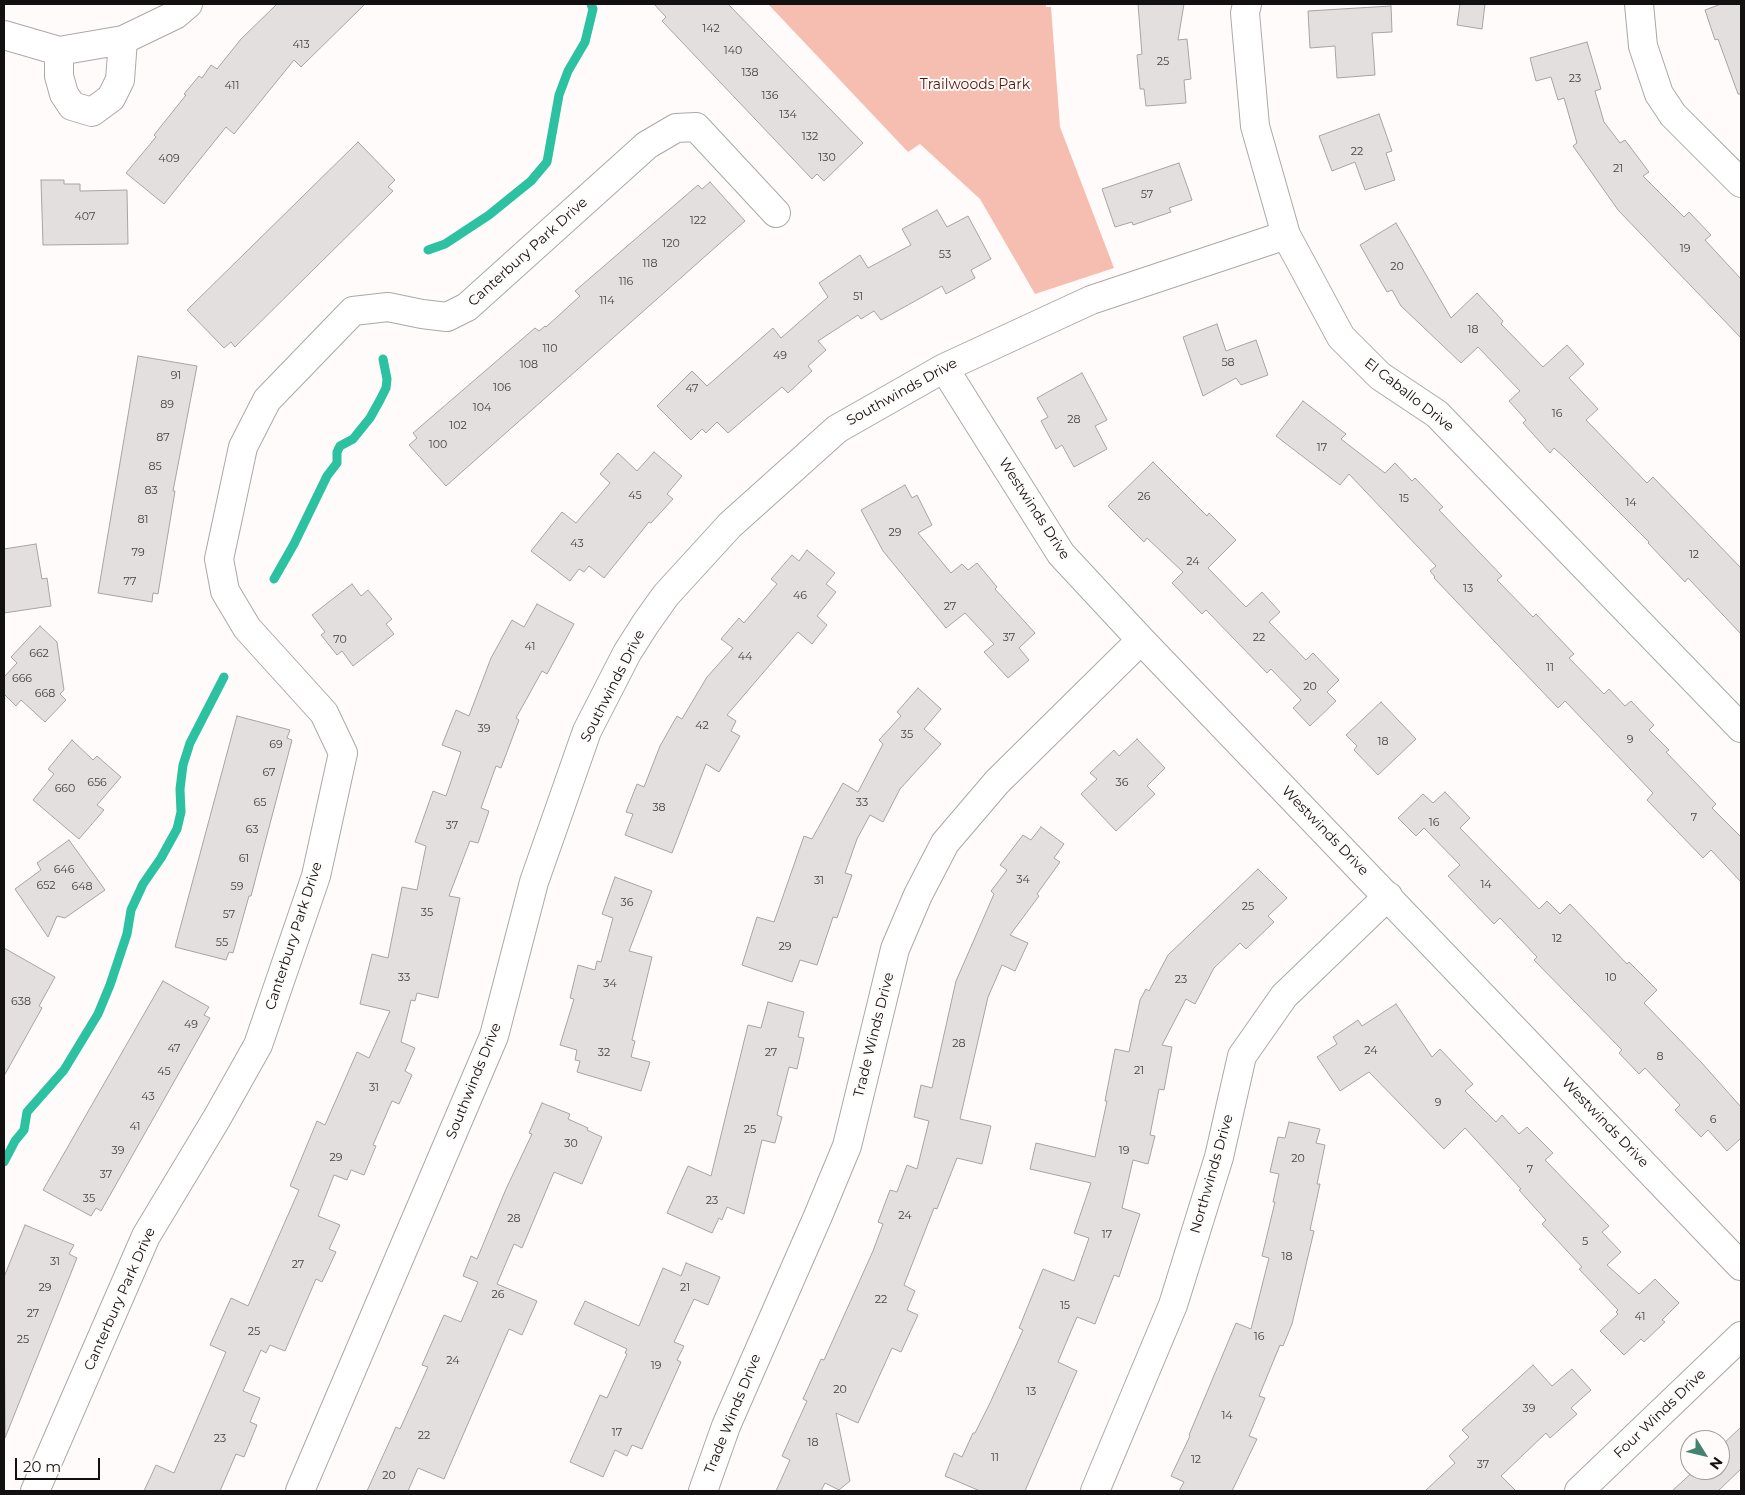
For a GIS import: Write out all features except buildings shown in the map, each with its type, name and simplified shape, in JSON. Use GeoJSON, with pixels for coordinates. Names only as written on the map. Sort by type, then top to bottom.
{"type":"FeatureCollection","features":[{"type":"Feature","properties":{"kind":"street"},"geometry":{"type":"LineString","coordinates":[[4,35],[59,51],[123,40],[176,15],[188,4]]}},
{"type":"Feature","properties":{"kind":"street","name":"El Caballo Drive"},"geometry":{"type":"LineString","coordinates":[[1247,4],[1244,13],[1255,126],[1286,235],[1341,337],[1380,376],[1437,414],[1741,728]]}},
{"type":"Feature","properties":{"kind":"street"},"geometry":{"type":"LineString","coordinates":[[1639,4],[1643,46],[1659,94],[1674,115],[1741,184]]}},
{"type":"Feature","properties":{"kind":"street"},"geometry":{"type":"LineString","coordinates":[[59,51],[59,76],[64,94],[72,106],[92,112],[111,98],[120,80],[123,40]]}},
{"type":"Feature","properties":{"kind":"street","name":"Canterbury Park Drive"},"geometry":{"type":"LineString","coordinates":[[35,1491],[146,1236],[217,1118],[258,1045],[316,876],[343,753],[324,713],[246,628],[224,591],[219,559],[243,447],[267,400],[353,311],[388,306],[422,314],[446,317],[467,307],[647,145],[676,128],[696,128],[776,213]]}},
{"type":"Feature","properties":{"kind":"street","name":"Southwinds Drive"},"geometry":{"type":"LineString","coordinates":[[300,1491],[494,1036],[537,872],[587,731],[627,653],[666,596],[730,525],[837,429],[944,368],[1091,300],[1286,235]]}},
{"type":"Feature","properties":{"kind":"street","name":"Westwinds Drive"},"geometry":{"type":"LineString","coordinates":[[944,368],[1061,554],[1141,640],[1741,1266]]}},
{"type":"Feature","properties":{"kind":"street","name":"Trade Winds Drive"},"geometry":{"type":"LineString","coordinates":[[703,1491],[726,1426],[818,1216],[846,1146],[895,949],[918,895],[945,843],[996,782],[1141,640]]}},
{"type":"Feature","properties":{"kind":"street","name":"Northwinds Drive"},"geometry":{"type":"LineString","coordinates":[[1095,1491],[1173,1306],[1219,1158],[1242,1056],[1284,996],[1388,896]]}},
{"type":"Feature","properties":{"kind":"street","name":"Four Winds Drive"},"geometry":{"type":"LineString","coordinates":[[1578,1491],[1741,1336]]}},
{"type":"Feature","properties":{"kind":"green space","name":"Trailwoods Park"},"geometry":{"type":"Polygon","coordinates":[[[768,4],[1046,4],[1046,7],[1051,7],[1060,127],[1114,268],[1035,294],[980,199],[920,144],[908,152],[768,4]]]}},
{"type":"Feature","properties":{"kind":"waterway"},"geometry":{"type":"LineString","coordinates":[[428,250],[445,244],[489,215],[531,181],[547,162],[559,95],[568,71],[585,42],[593,9],[591,4]]}},
{"type":"Feature","properties":{"kind":"waterway"},"geometry":{"type":"LineString","coordinates":[[274,579],[294,544],[327,476],[337,463],[337,452],[340,446],[353,439],[370,418],[386,388],[387,379],[383,359]]}},
{"type":"Feature","properties":{"kind":"waterway"},"geometry":{"type":"LineString","coordinates":[[4,1162],[15,1141],[24,1130],[27,1112],[64,1070],[98,1014],[127,934],[131,910],[143,884],[161,858],[177,829],[181,812],[180,789],[183,765],[190,743],[224,677]]}}]}
